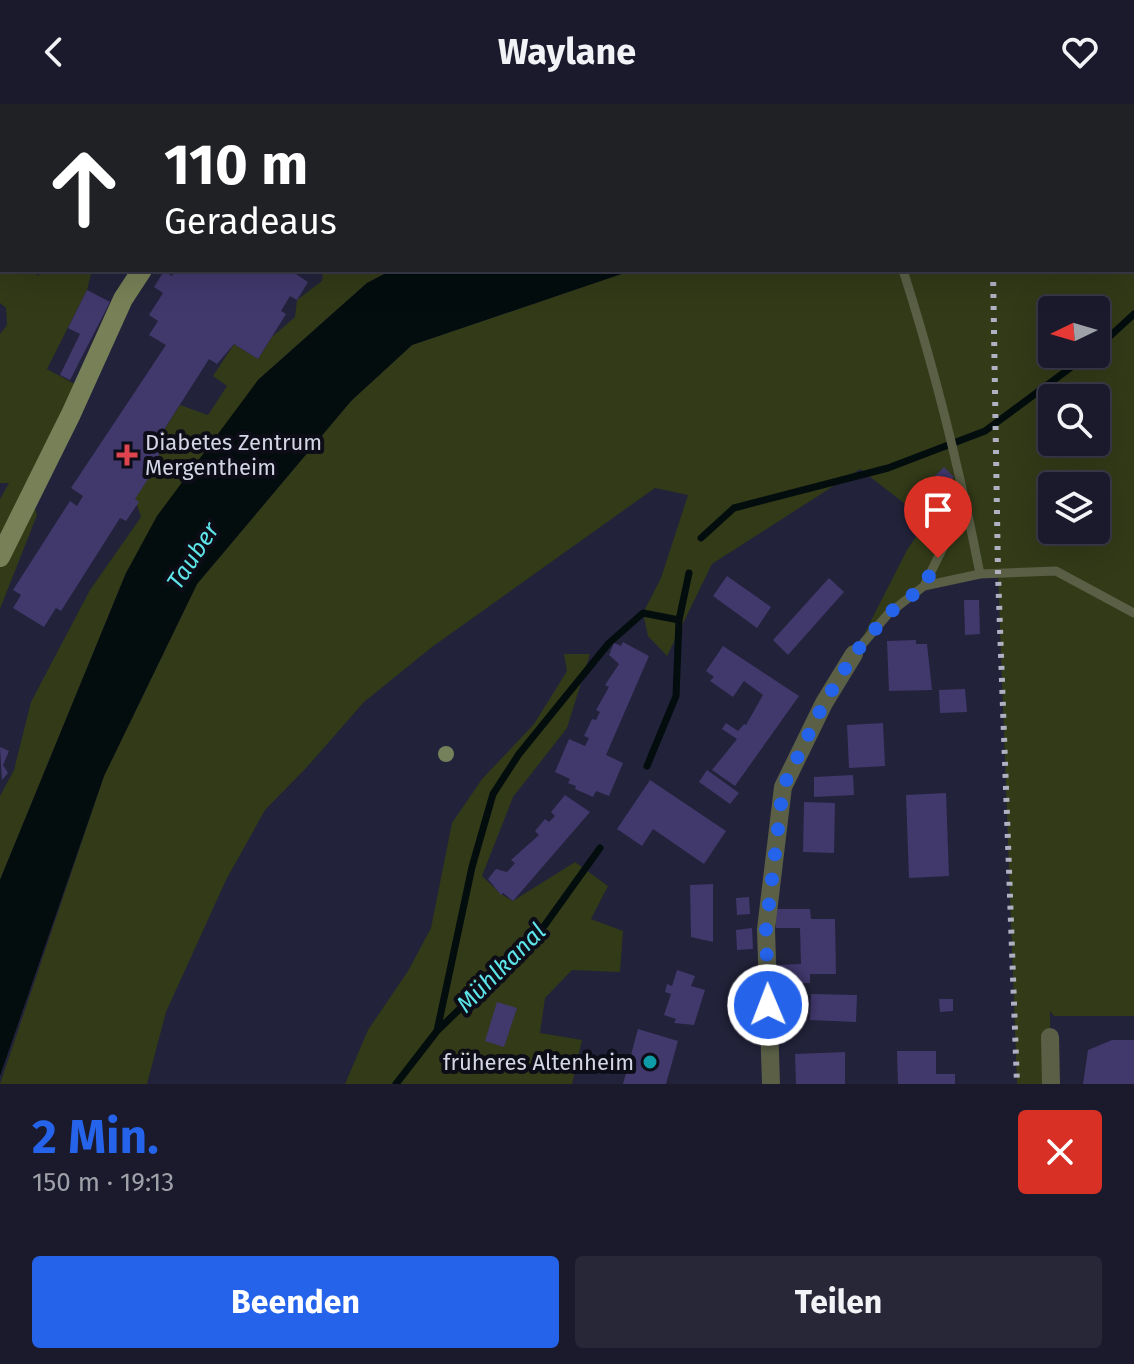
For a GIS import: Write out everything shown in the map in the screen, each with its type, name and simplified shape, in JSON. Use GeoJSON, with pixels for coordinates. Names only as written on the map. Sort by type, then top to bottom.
{"type":"FeatureCollection","features":[{"type":"Feature","properties":{"kind":"street"},"geometry":{"type":"LineString","coordinates":[[0,557],[71,414],[123,299],[141,272]]}},
{"type":"Feature","properties":{"kind":"street"},"geometry":{"type":"LineString","coordinates":[[771,1084],[766,929],[783,787],[824,703],[854,654]]}},
{"type":"Feature","properties":{"kind":"street"},"geometry":{"type":"LineString","coordinates":[[1050,1037],[1051,1084]]}},
{"type":"Feature","properties":{"kind":"lane"},"geometry":{"type":"LineString","coordinates":[[904,272],[933,365],[964,489],[980,574]]}},
{"type":"Feature","properties":{"kind":"lane"},"geometry":{"type":"LineString","coordinates":[[924,586],[966,501]]}},
{"type":"Feature","properties":{"kind":"lane"},"geometry":{"type":"LineString","coordinates":[[854,654],[888,614],[924,586],[980,574],[1056,571],[1134,613]]}},
{"type":"Feature","properties":{"kind":"green space"},"geometry":{"type":"Polygon","coordinates":[[[0,272],[35,272],[38,276],[41,272],[92,272],[87,290],[47,369],[82,388],[31,495],[37,515],[0,609],[0,499],[9,483],[0,483],[0,334],[7,325],[6,308],[0,303],[0,272]]]}},
{"type":"Feature","properties":{"kind":"green space"},"geometry":{"type":"Polygon","coordinates":[[[323,272],[388,272],[367,283],[258,380],[126,573],[0,880],[0,796],[14,770],[31,702],[90,590],[141,517],[135,499],[165,444],[158,439],[180,405],[208,415],[227,386],[213,376],[234,344],[258,359],[272,337],[295,317],[297,300],[322,281],[323,272]]]}},
{"type":"Feature","properties":{"kind":"green space"},"geometry":{"type":"Polygon","coordinates":[[[627,272],[1134,272],[1134,1016],[1054,1016],[1050,1011],[1051,1084],[1017,1084],[998,574],[924,586],[888,614],[854,654],[907,550],[927,521],[860,469],[712,564],[667,656],[648,636],[643,613],[661,578],[688,495],[655,488],[432,647],[364,702],[265,810],[226,880],[166,1012],[147,1084],[0,1084],[104,776],[197,584],[351,401],[412,345],[627,272]]]}},
{"type":"Feature","properties":{"kind":"green space"},"geometry":{"type":"Polygon","coordinates":[[[564,654],[590,654],[567,728],[513,797],[482,876],[513,901],[575,862],[608,886],[591,919],[623,931],[620,972],[572,970],[545,998],[540,1033],[582,1040],[572,1084],[345,1084],[368,1030],[408,971],[431,928],[452,823],[482,779],[534,724],[567,671],[564,654]]]}},
{"type":"Feature","properties":{"kind":"water","name":"Tauber"},"geometry":{"type":"Polygon","coordinates":[[[388,272],[627,272],[412,345],[351,401],[197,584],[104,776],[0,1076],[0,880],[126,573],[157,516],[258,380],[367,283],[388,272]]]}},
{"type":"Feature","properties":{"kind":"building","name":"Diabetes Zentrum Mergentheim"},"geometry":{"type":"Polygon","coordinates":[[[163,272],[172,276],[175,272],[293,272],[308,282],[297,300],[290,296],[281,311],[286,314],[258,359],[234,344],[217,364],[209,359],[158,439],[166,444],[148,471],[152,473],[135,499],[139,502],[126,521],[120,518],[61,611],[56,608],[44,627],[13,608],[21,595],[13,590],[70,501],[77,506],[83,496],[71,488],[166,345],[149,335],[158,321],[149,315],[163,293],[154,287],[163,272]]]}},
{"type":"Feature","properties":{"kind":"building"},"geometry":{"type":"Polygon","coordinates":[[[87,290],[110,302],[70,380],[60,375],[80,334],[68,328],[87,290]]]}},
{"type":"Feature","properties":{"kind":"building"},"geometry":{"type":"Polygon","coordinates":[[[944,467],[954,477],[945,486],[935,476],[944,467]]]}},
{"type":"Feature","properties":{"kind":"building"},"geometry":{"type":"Polygon","coordinates":[[[727,576],[771,607],[757,628],[713,596],[727,576]]]}},
{"type":"Feature","properties":{"kind":"building"},"geometry":{"type":"Polygon","coordinates":[[[829,578],[844,592],[788,655],[773,640],[829,578]]]}},
{"type":"Feature","properties":{"kind":"building"},"geometry":{"type":"Polygon","coordinates":[[[964,600],[979,600],[980,634],[965,635],[964,600]]]}},
{"type":"Feature","properties":{"kind":"building"},"geometry":{"type":"Polygon","coordinates":[[[916,640],[916,644],[927,644],[932,690],[889,691],[887,641],[916,640]]]}},
{"type":"Feature","properties":{"kind":"building"},"geometry":{"type":"Polygon","coordinates":[[[623,642],[649,656],[606,755],[623,763],[609,796],[596,791],[593,797],[575,789],[576,786],[568,783],[570,779],[555,772],[569,739],[585,746],[589,738],[584,736],[592,719],[596,720],[600,712],[596,710],[609,687],[605,685],[619,664],[609,655],[614,643],[621,646],[623,642]]]}},
{"type":"Feature","properties":{"kind":"building"},"geometry":{"type":"Polygon","coordinates":[[[723,646],[799,696],[735,786],[712,770],[737,739],[722,729],[726,723],[738,731],[746,725],[763,695],[744,681],[733,697],[710,681],[714,677],[706,671],[723,646]]]}},
{"type":"Feature","properties":{"kind":"building"},"geometry":{"type":"Polygon","coordinates":[[[965,689],[967,712],[940,713],[939,690],[965,689]]]}},
{"type":"Feature","properties":{"kind":"building"},"geometry":{"type":"Polygon","coordinates":[[[883,723],[885,766],[849,768],[847,725],[883,723]]]}},
{"type":"Feature","properties":{"kind":"building"},"geometry":{"type":"Polygon","coordinates":[[[0,747],[9,751],[3,765],[8,773],[2,780],[0,747]]]}},
{"type":"Feature","properties":{"kind":"building"},"geometry":{"type":"Polygon","coordinates":[[[707,770],[739,793],[730,804],[699,782],[707,770]]]}},
{"type":"Feature","properties":{"kind":"building"},"geometry":{"type":"Polygon","coordinates":[[[853,775],[854,795],[814,797],[814,777],[853,775]]]}},
{"type":"Feature","properties":{"kind":"building"},"geometry":{"type":"Polygon","coordinates":[[[650,780],[726,831],[704,864],[653,829],[642,846],[617,829],[650,780]]]}},
{"type":"Feature","properties":{"kind":"building"},"geometry":{"type":"Polygon","coordinates":[[[946,793],[949,876],[909,878],[906,795],[946,793]]]}},
{"type":"Feature","properties":{"kind":"building"},"geometry":{"type":"Polygon","coordinates":[[[565,795],[590,812],[513,901],[503,893],[501,895],[488,879],[496,869],[507,872],[515,863],[511,860],[539,835],[535,831],[545,819],[549,822],[555,816],[551,812],[565,795]]]}},
{"type":"Feature","properties":{"kind":"building"},"geometry":{"type":"Polygon","coordinates":[[[804,802],[835,803],[834,853],[803,852],[804,802]]]}},
{"type":"Feature","properties":{"kind":"building"},"geometry":{"type":"Polygon","coordinates":[[[713,884],[713,942],[691,937],[690,885],[713,884]]]}},
{"type":"Feature","properties":{"kind":"building"},"geometry":{"type":"Polygon","coordinates":[[[749,897],[750,914],[737,915],[736,898],[749,897]]]}},
{"type":"Feature","properties":{"kind":"building"},"geometry":{"type":"Polygon","coordinates":[[[776,909],[810,909],[811,919],[835,919],[836,974],[810,974],[810,983],[800,983],[801,988],[778,989],[778,965],[801,964],[800,928],[776,928],[776,909]]]}},
{"type":"Feature","properties":{"kind":"building"},"geometry":{"type":"Polygon","coordinates":[[[752,928],[753,949],[737,950],[736,930],[752,928]]]}},
{"type":"Feature","properties":{"kind":"building"},"geometry":{"type":"Polygon","coordinates":[[[677,970],[695,976],[691,986],[705,990],[694,1025],[674,1023],[676,1019],[664,1015],[671,994],[665,992],[667,984],[672,986],[677,970]]]}},
{"type":"Feature","properties":{"kind":"building"},"geometry":{"type":"Polygon","coordinates":[[[811,994],[857,995],[856,1022],[810,1020],[811,994]]]}},
{"type":"Feature","properties":{"kind":"building"},"geometry":{"type":"Polygon","coordinates":[[[939,999],[953,999],[953,1011],[940,1012],[939,999]]]}},
{"type":"Feature","properties":{"kind":"building"},"geometry":{"type":"Polygon","coordinates":[[[497,1002],[517,1008],[504,1047],[485,1041],[497,1002]]]}},
{"type":"Feature","properties":{"kind":"building","name":"früheres Altenheim"},"geometry":{"type":"Polygon","coordinates":[[[638,1029],[678,1041],[666,1084],[623,1084],[638,1029]]]}},
{"type":"Feature","properties":{"kind":"building"},"geometry":{"type":"Polygon","coordinates":[[[1112,1040],[1134,1040],[1134,1084],[1083,1084],[1088,1050],[1112,1040]]]}},
{"type":"Feature","properties":{"kind":"building"},"geometry":{"type":"Polygon","coordinates":[[[897,1051],[936,1051],[936,1074],[955,1074],[955,1084],[898,1084],[897,1051]]]}},
{"type":"Feature","properties":{"kind":"building"},"geometry":{"type":"Polygon","coordinates":[[[845,1052],[845,1084],[796,1084],[795,1054],[845,1052]]]}},
{"type":"Feature","properties":{"kind":"waterway"},"geometry":{"type":"LineString","coordinates":[[1110,336],[1134,314]]}},
{"type":"Feature","properties":{"kind":"waterway"},"geometry":{"type":"LineString","coordinates":[[701,538],[734,508],[888,468],[985,431],[1070,368]]}},
{"type":"Feature","properties":{"kind":"waterway"},"geometry":{"type":"LineString","coordinates":[[647,766],[676,696],[679,620],[689,573]]}},
{"type":"Feature","properties":{"kind":"waterway"},"geometry":{"type":"LineString","coordinates":[[437,1031],[472,867],[493,794],[519,754],[609,643],[643,613],[679,620]]}},
{"type":"Feature","properties":{"kind":"waterway","name":"Mühlkanal"},"geometry":{"type":"LineString","coordinates":[[396,1084],[437,1031],[542,929],[600,848]]}},
{"type":"Feature","properties":{"kind":"railway"},"geometry":{"type":"LineString","coordinates":[[993,272],[998,574],[1017,1084]]}},
{"type":"Feature","properties":{"kind":"place","name":"Diabetes Zentrum Mergentheim"},"geometry":{"type":"Point","coordinates":[127,455]}},
{"type":"Feature","properties":{"kind":"place","name":"früheres Altenheim"},"geometry":{"type":"Point","coordinates":[650,1062]}},
{"type":"Feature","properties":{"kind":"route"},"geometry":{"type":"LineString","coordinates":[[768,1005],[766,929],[783,787],[824,703],[854,654],[888,614],[924,586],[938,558]]}}]}
